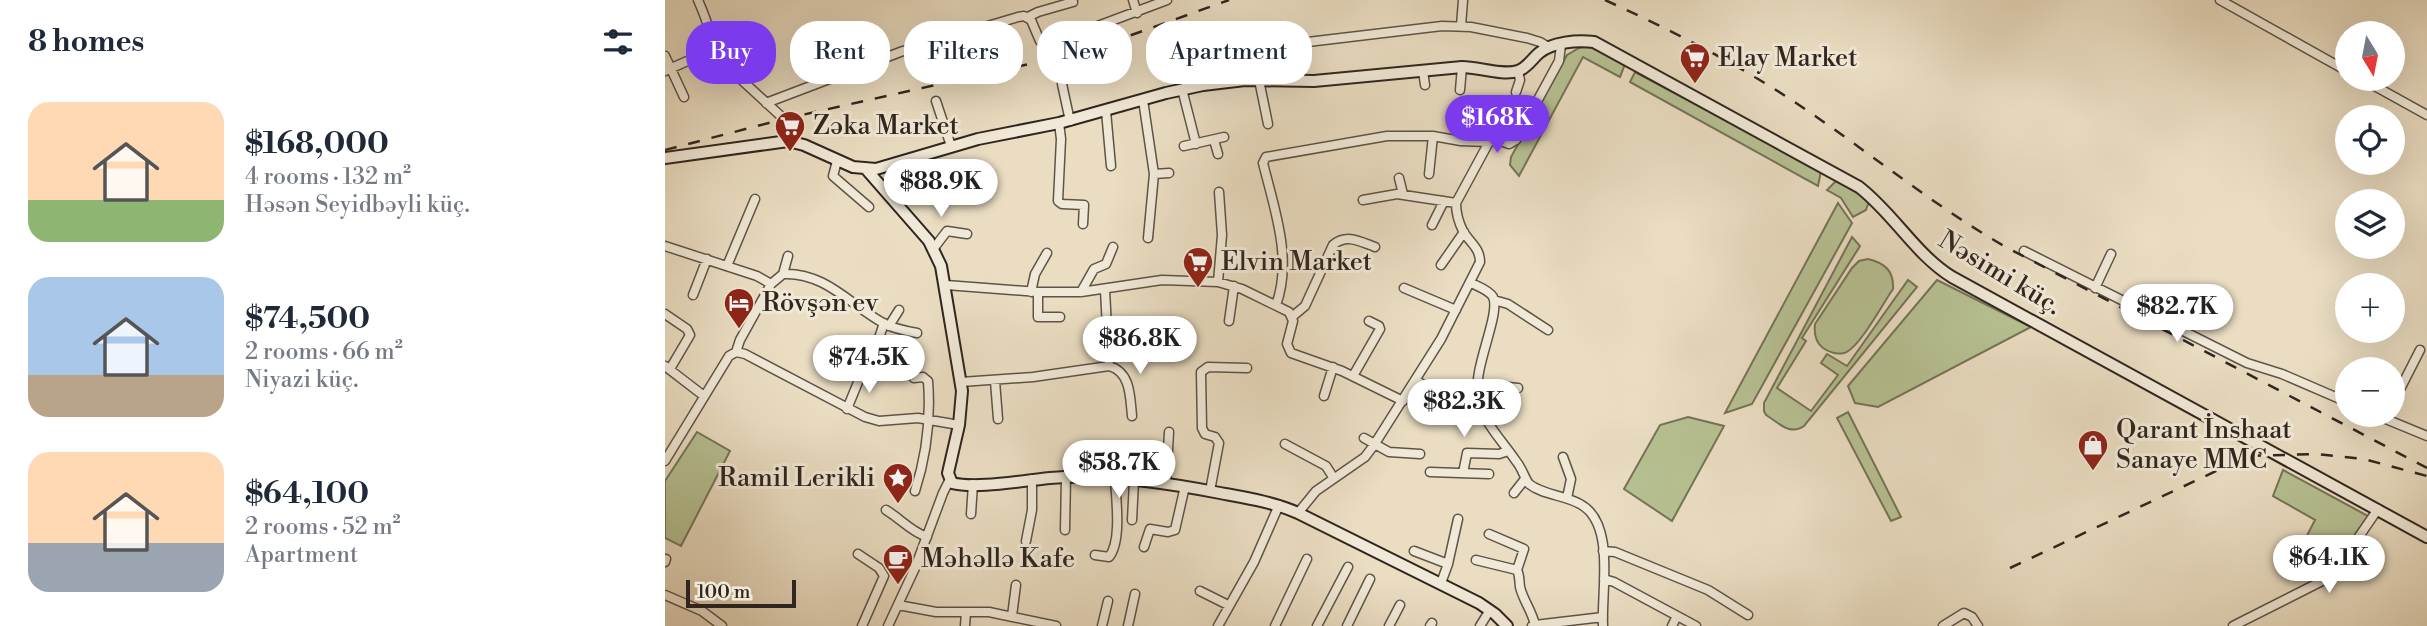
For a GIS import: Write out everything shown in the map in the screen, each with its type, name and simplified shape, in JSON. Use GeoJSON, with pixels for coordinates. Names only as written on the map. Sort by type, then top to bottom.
{"type":"FeatureCollection","features":[{"type":"Feature","properties":{"kind":"street"},"geometry":{"type":"LineString","coordinates":[[698,0],[707,21]]}},
{"type":"Feature","properties":{"kind":"street"},"geometry":{"type":"LineString","coordinates":[[1133,0],[1137,13]]}},
{"type":"Feature","properties":{"kind":"street"},"geometry":{"type":"LineString","coordinates":[[1028,17],[1033,22],[1040,41],[1047,45],[1167,0]]}},
{"type":"Feature","properties":{"kind":"street"},"geometry":{"type":"LineString","coordinates":[[1461,26],[1463,0]]}},
{"type":"Feature","properties":{"kind":"street"},"geometry":{"type":"LineString","coordinates":[[2220,0],[2335,64]]}},
{"type":"Feature","properties":{"kind":"street"},"geometry":{"type":"LineString","coordinates":[[766,103],[903,51],[1073,2]]}},
{"type":"Feature","properties":{"kind":"street"},"geometry":{"type":"LineString","coordinates":[[1312,41],[1461,26],[1527,38],[1548,47],[1518,71],[1462,67],[1312,81]]}},
{"type":"Feature","properties":{"kind":"street","name":"Nəsimi küç."},"geometry":{"type":"LineString","coordinates":[[1548,47],[1587,42],[1600,45],[1853,184],[1871,197],[1921,253],[1939,269],[2427,537]]}},
{"type":"Feature","properties":{"kind":"street"},"geometry":{"type":"LineString","coordinates":[[1276,305],[1281,287],[1282,250],[1263,163],[1266,157],[1366,138],[1433,136],[1461,141],[1498,140],[1509,144],[1515,140],[1559,61],[1561,45]]}},
{"type":"Feature","properties":{"kind":"street"},"geometry":{"type":"LineString","coordinates":[[665,56],[668,69],[684,97]]}},
{"type":"Feature","properties":{"kind":"street"},"geometry":{"type":"LineString","coordinates":[[668,69],[686,61]]}},
{"type":"Feature","properties":{"kind":"street"},"geometry":{"type":"LineString","coordinates":[[1460,90],[1462,67]]}},
{"type":"Feature","properties":{"kind":"street"},"geometry":{"type":"LineString","coordinates":[[1423,71],[1425,85]]}},
{"type":"Feature","properties":{"kind":"street"},"geometry":{"type":"LineString","coordinates":[[1516,92],[1520,80],[1518,71]]}},
{"type":"Feature","properties":{"kind":"street"},"geometry":{"type":"LineString","coordinates":[[746,84],[791,128],[795,142]]}},
{"type":"Feature","properties":{"kind":"street"},"geometry":{"type":"LineString","coordinates":[[1062,84],[1065,122],[1061,139],[1058,201],[1062,204],[1084,205],[1083,224]]}},
{"type":"Feature","properties":{"kind":"street"},"geometry":{"type":"LineString","coordinates":[[1182,89],[1191,84]]}},
{"type":"Feature","properties":{"kind":"street"},"geometry":{"type":"LineString","coordinates":[[665,158],[761,144],[795,142],[837,161],[866,169],[1211,84]]}},
{"type":"Feature","properties":{"kind":"street"},"geometry":{"type":"LineString","coordinates":[[1260,84],[1268,124]]}},
{"type":"Feature","properties":{"kind":"street"},"geometry":{"type":"LineString","coordinates":[[1182,89],[1196,144]]}},
{"type":"Feature","properties":{"kind":"street"},"geometry":{"type":"LineString","coordinates":[[2384,91],[2427,115]]}},
{"type":"Feature","properties":{"kind":"street"},"geometry":{"type":"LineString","coordinates":[[1143,100],[1154,174],[1148,238]]}},
{"type":"Feature","properties":{"kind":"street"},"geometry":{"type":"LineString","coordinates":[[936,101],[951,146]]}},
{"type":"Feature","properties":{"kind":"street"},"geometry":{"type":"LineString","coordinates":[[1106,111],[1111,166]]}},
{"type":"Feature","properties":{"kind":"street"},"geometry":{"type":"LineString","coordinates":[[1429,174],[1433,136]]}},
{"type":"Feature","properties":{"kind":"street"},"geometry":{"type":"LineString","coordinates":[[1184,146],[1224,137]]}},
{"type":"Feature","properties":{"kind":"street"},"geometry":{"type":"LineString","coordinates":[[1214,140],[1218,154]]}},
{"type":"Feature","properties":{"kind":"street"},"geometry":{"type":"LineString","coordinates":[[1299,513],[1316,491],[1365,457],[1374,445],[1416,380],[1471,283],[1480,258],[1479,252],[1464,232],[1456,203],[1489,142]]}},
{"type":"Feature","properties":{"kind":"street"},"geometry":{"type":"LineString","coordinates":[[837,161],[833,176],[869,207]]}},
{"type":"Feature","properties":{"kind":"street"},"geometry":{"type":"LineString","coordinates":[[866,169],[935,248],[946,285],[961,382],[959,425],[948,474],[949,481],[888,626]]}},
{"type":"Feature","properties":{"kind":"street"},"geometry":{"type":"LineString","coordinates":[[1154,174],[1169,173]]}},
{"type":"Feature","properties":{"kind":"street"},"geometry":{"type":"LineString","coordinates":[[1399,177],[1403,194]]}},
{"type":"Feature","properties":{"kind":"street"},"geometry":{"type":"LineString","coordinates":[[1218,282],[1222,235],[1219,192]]}},
{"type":"Feature","properties":{"kind":"street"},"geometry":{"type":"LineString","coordinates":[[1363,200],[1403,194],[1456,203]]}},
{"type":"Feature","properties":{"kind":"street"},"geometry":{"type":"LineString","coordinates":[[727,266],[755,199]]}},
{"type":"Feature","properties":{"kind":"street"},"geometry":{"type":"LineString","coordinates":[[1432,225],[1444,201]]}},
{"type":"Feature","properties":{"kind":"street"},"geometry":{"type":"LineString","coordinates":[[935,248],[947,231],[967,234]]}},
{"type":"Feature","properties":{"kind":"street"},"geometry":{"type":"LineString","coordinates":[[1441,265],[1464,232]]}},
{"type":"Feature","properties":{"kind":"street"},"geometry":{"type":"LineString","coordinates":[[1375,247],[1350,238],[1338,240],[1333,245],[1305,306],[1293,316],[1288,350],[1296,356],[1333,367],[1402,401]]}},
{"type":"Feature","properties":{"kind":"street"},"geometry":{"type":"LineString","coordinates":[[665,246],[708,259],[771,284]]}},
{"type":"Feature","properties":{"kind":"street"},"geometry":{"type":"LineString","coordinates":[[1081,292],[1094,269],[1106,264],[1113,247]]}},
{"type":"Feature","properties":{"kind":"street"},"geometry":{"type":"LineString","coordinates":[[2024,251],[2247,363],[2282,374],[2335,397]]}},
{"type":"Feature","properties":{"kind":"street"},"geometry":{"type":"LineString","coordinates":[[1047,253],[1033,279],[1038,317],[1060,317]]}},
{"type":"Feature","properties":{"kind":"street"},"geometry":{"type":"LineString","coordinates":[[2095,288],[2111,254]]}},
{"type":"Feature","properties":{"kind":"street"},"geometry":{"type":"LineString","coordinates":[[665,461],[729,356],[736,352],[771,284],[783,274],[788,256]]}},
{"type":"Feature","properties":{"kind":"street"},"geometry":{"type":"LineString","coordinates":[[693,295],[708,259]]}},
{"type":"Feature","properties":{"kind":"street"},"geometry":{"type":"LineString","coordinates":[[783,274],[820,281],[886,325],[917,333]]}},
{"type":"Feature","properties":{"kind":"street"},"geometry":{"type":"LineString","coordinates":[[946,285],[1034,292],[1081,292],[1162,280],[1218,282],[1234,286],[1276,305],[1293,316]]}},
{"type":"Feature","properties":{"kind":"street"},"geometry":{"type":"LineString","coordinates":[[1471,283],[1489,293],[1494,300],[1508,304],[1548,330]]}},
{"type":"Feature","properties":{"kind":"street"},"geometry":{"type":"LineString","coordinates":[[1229,321],[1234,286]]}},
{"type":"Feature","properties":{"kind":"street"},"geometry":{"type":"LineString","coordinates":[[1404,288],[1456,310]]}},
{"type":"Feature","properties":{"kind":"street"},"geometry":{"type":"LineString","coordinates":[[1105,290],[1109,366]]}},
{"type":"Feature","properties":{"kind":"street"},"geometry":{"type":"LineString","coordinates":[[1489,534],[1524,549],[1517,570],[1533,626],[1603,621],[1602,536],[1595,516],[1590,510],[1567,498],[1534,488],[1525,479],[1520,465],[1484,417],[1476,384],[1493,317],[1494,300]]}},
{"type":"Feature","properties":{"kind":"street"},"geometry":{"type":"LineString","coordinates":[[876,346],[886,325],[899,310]]}},
{"type":"Feature","properties":{"kind":"street"},"geometry":{"type":"LineString","coordinates":[[665,314],[687,329],[690,335],[667,368],[704,396]]}},
{"type":"Feature","properties":{"kind":"street"},"geometry":{"type":"LineString","coordinates":[[1353,376],[1380,329],[1369,321]]}},
{"type":"Feature","properties":{"kind":"street"},"geometry":{"type":"LineString","coordinates":[[2405,379],[2420,350]]}},
{"type":"Feature","properties":{"kind":"street"},"geometry":{"type":"LineString","coordinates":[[736,352],[745,354],[848,410],[879,421],[918,418],[959,425]]}},
{"type":"Feature","properties":{"kind":"street"},"geometry":{"type":"LineString","coordinates":[[961,382],[995,381],[1109,366],[1126,378],[1132,416]]}},
{"type":"Feature","properties":{"kind":"street"},"geometry":{"type":"LineString","coordinates":[[1210,491],[1219,443],[1215,437],[1205,434],[1202,428],[1201,372],[1208,367],[1247,368]]}},
{"type":"Feature","properties":{"kind":"street"},"geometry":{"type":"LineString","coordinates":[[1324,396],[1333,367]]}},
{"type":"Feature","properties":{"kind":"street"},"geometry":{"type":"LineString","coordinates":[[848,410],[863,370]]}},
{"type":"Feature","properties":{"kind":"street"},"geometry":{"type":"LineString","coordinates":[[914,378],[923,377],[928,381],[930,419],[925,456],[915,491]]}},
{"type":"Feature","properties":{"kind":"street"},"geometry":{"type":"LineString","coordinates":[[1416,380],[1443,398]]}},
{"type":"Feature","properties":{"kind":"street"},"geometry":{"type":"LineString","coordinates":[[995,381],[998,419]]}},
{"type":"Feature","properties":{"kind":"street"},"geometry":{"type":"LineString","coordinates":[[1476,384],[1518,388]]}},
{"type":"Feature","properties":{"kind":"street"},"geometry":{"type":"LineString","coordinates":[[2405,426],[2427,436]]}},
{"type":"Feature","properties":{"kind":"street"},"geometry":{"type":"LineString","coordinates":[[1166,484],[1169,432]]}},
{"type":"Feature","properties":{"kind":"street"},"geometry":{"type":"LineString","coordinates":[[1364,438],[1389,452],[1420,454]]}},
{"type":"Feature","properties":{"kind":"street"},"geometry":{"type":"LineString","coordinates":[[1285,444],[1326,466],[1333,477]]}},
{"type":"Feature","properties":{"kind":"street"},"geometry":{"type":"LineString","coordinates":[[1463,472],[1467,453],[1499,454],[1508,451]]}},
{"type":"Feature","properties":{"kind":"street"},"geometry":{"type":"LineString","coordinates":[[1563,457],[1571,478],[1567,498]]}},
{"type":"Feature","properties":{"kind":"street"},"geometry":{"type":"LineString","coordinates":[[1430,471],[1489,474]]}},
{"type":"Feature","properties":{"kind":"street"},"geometry":{"type":"LineString","coordinates":[[949,481],[958,485],[1066,477],[1115,479],[1185,486],[1279,505],[1441,583],[1490,610],[1507,626]]}},
{"type":"Feature","properties":{"kind":"street"},"geometry":{"type":"LineString","coordinates":[[1065,530],[1066,477]]}},
{"type":"Feature","properties":{"kind":"street"},"geometry":{"type":"LineString","coordinates":[[1026,541],[1032,479]]}},
{"type":"Feature","properties":{"kind":"street"},"geometry":{"type":"LineString","coordinates":[[1095,555],[1109,557],[1113,550],[1116,519],[1115,479]]}},
{"type":"Feature","properties":{"kind":"street"},"geometry":{"type":"LineString","coordinates":[[1514,493],[1525,479]]}},
{"type":"Feature","properties":{"kind":"street"},"geometry":{"type":"LineString","coordinates":[[1132,520],[1134,481]]}},
{"type":"Feature","properties":{"kind":"street"},"geometry":{"type":"LineString","coordinates":[[971,514],[973,484]]}},
{"type":"Feature","properties":{"kind":"street"},"geometry":{"type":"LineString","coordinates":[[1144,547],[1150,529],[1168,532],[1175,530],[1185,486]]}},
{"type":"Feature","properties":{"kind":"street"},"geometry":{"type":"LineString","coordinates":[[1218,626],[1254,562],[1279,505]]}},
{"type":"Feature","properties":{"kind":"street"},"geometry":{"type":"LineString","coordinates":[[2233,626],[2332,576],[2378,509]]}},
{"type":"Feature","properties":{"kind":"street"},"geometry":{"type":"LineString","coordinates":[[886,510],[901,519],[911,530],[927,537]]}},
{"type":"Feature","properties":{"kind":"street"},"geometry":{"type":"LineString","coordinates":[[1441,583],[1458,519]]}},
{"type":"Feature","properties":{"kind":"street"},"geometry":{"type":"LineString","coordinates":[[1414,551],[1448,564]]}},
{"type":"Feature","properties":{"kind":"street"},"geometry":{"type":"LineString","coordinates":[[1603,551],[1615,552],[1708,590],[1748,615]]}},
{"type":"Feature","properties":{"kind":"street"},"geometry":{"type":"LineString","coordinates":[[859,554],[879,568],[884,576],[862,626]]}},
{"type":"Feature","properties":{"kind":"street"},"geometry":{"type":"LineString","coordinates":[[1275,626],[1307,559]]}},
{"type":"Feature","properties":{"kind":"street"},"geometry":{"type":"LineString","coordinates":[[1476,560],[1517,570]]}},
{"type":"Feature","properties":{"kind":"street"},"geometry":{"type":"LineString","coordinates":[[1317,626],[1348,567]]}},
{"type":"Feature","properties":{"kind":"street"},"geometry":{"type":"LineString","coordinates":[[1347,626],[1370,579]]}},
{"type":"Feature","properties":{"kind":"street"},"geometry":{"type":"LineString","coordinates":[[1604,579],[1696,626]]}},
{"type":"Feature","properties":{"kind":"street"},"geometry":{"type":"LineString","coordinates":[[1012,616],[1017,585]]}},
{"type":"Feature","properties":{"kind":"street"},"geometry":{"type":"LineString","coordinates":[[1200,591],[1228,605]]}},
{"type":"Feature","properties":{"kind":"street"},"geometry":{"type":"LineString","coordinates":[[1128,626],[1135,594]]}},
{"type":"Feature","properties":{"kind":"street"},"geometry":{"type":"LineString","coordinates":[[665,595],[702,611],[722,626]]}},
{"type":"Feature","properties":{"kind":"street"},"geometry":{"type":"LineString","coordinates":[[1102,626],[1108,601]]}},
{"type":"Feature","properties":{"kind":"street"},"geometry":{"type":"LineString","coordinates":[[898,605],[936,612],[1012,616],[1056,626]]}},
{"type":"Feature","properties":{"kind":"street"},"geometry":{"type":"LineString","coordinates":[[1389,626],[1400,605]]}},
{"type":"Feature","properties":{"kind":"street"},"geometry":{"type":"LineString","coordinates":[[1480,626],[1490,610]]}},
{"type":"Feature","properties":{"kind":"street"},"geometry":{"type":"LineString","coordinates":[[965,626],[966,612]]}},
{"type":"Feature","properties":{"kind":"street"},"geometry":{"type":"LineString","coordinates":[[1943,626],[1964,613],[1972,617],[1978,626]]}},
{"type":"Feature","properties":{"kind":"street"},"geometry":{"type":"LineString","coordinates":[[1672,626],[1677,616]]}},
{"type":"Feature","properties":{"kind":"green space"},"geometry":{"type":"Polygon","coordinates":[[[1590,46],[1625,64],[1620,77],[1583,57],[1519,176],[1510,165],[1511,157],[1567,55],[1579,48],[1590,46]]]}},
{"type":"Feature","properties":{"kind":"green space"},"geometry":{"type":"Polygon","coordinates":[[[1635,72],[1821,171],[1818,186],[1630,82],[1635,72]]]}},
{"type":"Feature","properties":{"kind":"green space"},"geometry":{"type":"Polygon","coordinates":[[[1837,180],[1869,201],[1866,210],[1853,217],[1841,198],[1827,190],[1837,180]]]}},
{"type":"Feature","properties":{"kind":"green space"},"geometry":{"type":"Polygon","coordinates":[[[1838,203],[1852,223],[1752,404],[1725,413],[1838,203]]]}},
{"type":"Feature","properties":{"kind":"green space"},"geometry":{"type":"Polygon","coordinates":[[[1852,237],[1860,246],[1802,338],[1806,341],[1777,388],[1811,411],[1838,375],[1821,363],[1827,354],[1847,366],[1908,280],[1917,287],[1804,426],[1789,429],[1766,415],[1764,403],[1852,237]]]}},
{"type":"Feature","properties":{"kind":"green space"},"geometry":{"type":"Polygon","coordinates":[[[1868,259],[1887,269],[1892,277],[1893,289],[1850,350],[1838,354],[1830,352],[1818,343],[1815,324],[1852,268],[1859,261],[1868,259]]]}},
{"type":"Feature","properties":{"kind":"green space"},"geometry":{"type":"Polygon","coordinates":[[[1937,280],[2031,327],[1878,407],[1855,403],[1848,386],[1937,280]]]}},
{"type":"Feature","properties":{"kind":"green space"},"geometry":{"type":"Polygon","coordinates":[[[1848,412],[1901,517],[1891,521],[1837,418],[1848,412]]]}},
{"type":"Feature","properties":{"kind":"green space"},"geometry":{"type":"Polygon","coordinates":[[[1688,417],[1724,426],[1672,521],[1624,489],[1660,425],[1688,417]]]}},
{"type":"Feature","properties":{"kind":"green space"},"geometry":{"type":"Polygon","coordinates":[[[697,432],[730,451],[681,546],[665,538],[665,481],[697,432]]]}},
{"type":"Feature","properties":{"kind":"green space"},"geometry":{"type":"Polygon","coordinates":[[[2283,470],[2368,516],[2329,573],[2297,555],[2315,520],[2273,496],[2283,470]]]}},
{"type":"Feature","properties":{"kind":"railway"},"geometry":{"type":"LineString","coordinates":[[665,150],[784,119],[1087,51],[1229,0]]}},
{"type":"Feature","properties":{"kind":"railway"},"geometry":{"type":"LineString","coordinates":[[1605,0],[1706,49],[1755,77],[2004,246],[2427,468]]}},
{"type":"Feature","properties":{"kind":"railway"},"geometry":{"type":"LineString","coordinates":[[2010,568],[2248,456],[2316,454],[2364,459],[2427,476]]}},
{"type":"Feature","properties":{"kind":"place","name":"Elay Market"},"geometry":{"type":"Point","coordinates":[1695,85]}},
{"type":"Feature","properties":{"kind":"place","name":"Zəka Market"},"geometry":{"type":"Point","coordinates":[790,153]}},
{"type":"Feature","properties":{"kind":"place","name":"Elvin Market"},"geometry":{"type":"Point","coordinates":[1198,289]}},
{"type":"Feature","properties":{"kind":"place","name":"Rövşən ev"},"geometry":{"type":"Point","coordinates":[739,330]}},
{"type":"Feature","properties":{"kind":"place","name":"Qarant İnshaat Sanaye MMC"},"geometry":{"type":"Point","coordinates":[2093,472]}},
{"type":"Feature","properties":{"kind":"place","name":"Ramil Lerikli"},"geometry":{"type":"Point","coordinates":[898,505]}},
{"type":"Feature","properties":{"kind":"place","name":"Məhəllə Kafe"},"geometry":{"type":"Point","coordinates":[898,586]}}]}
